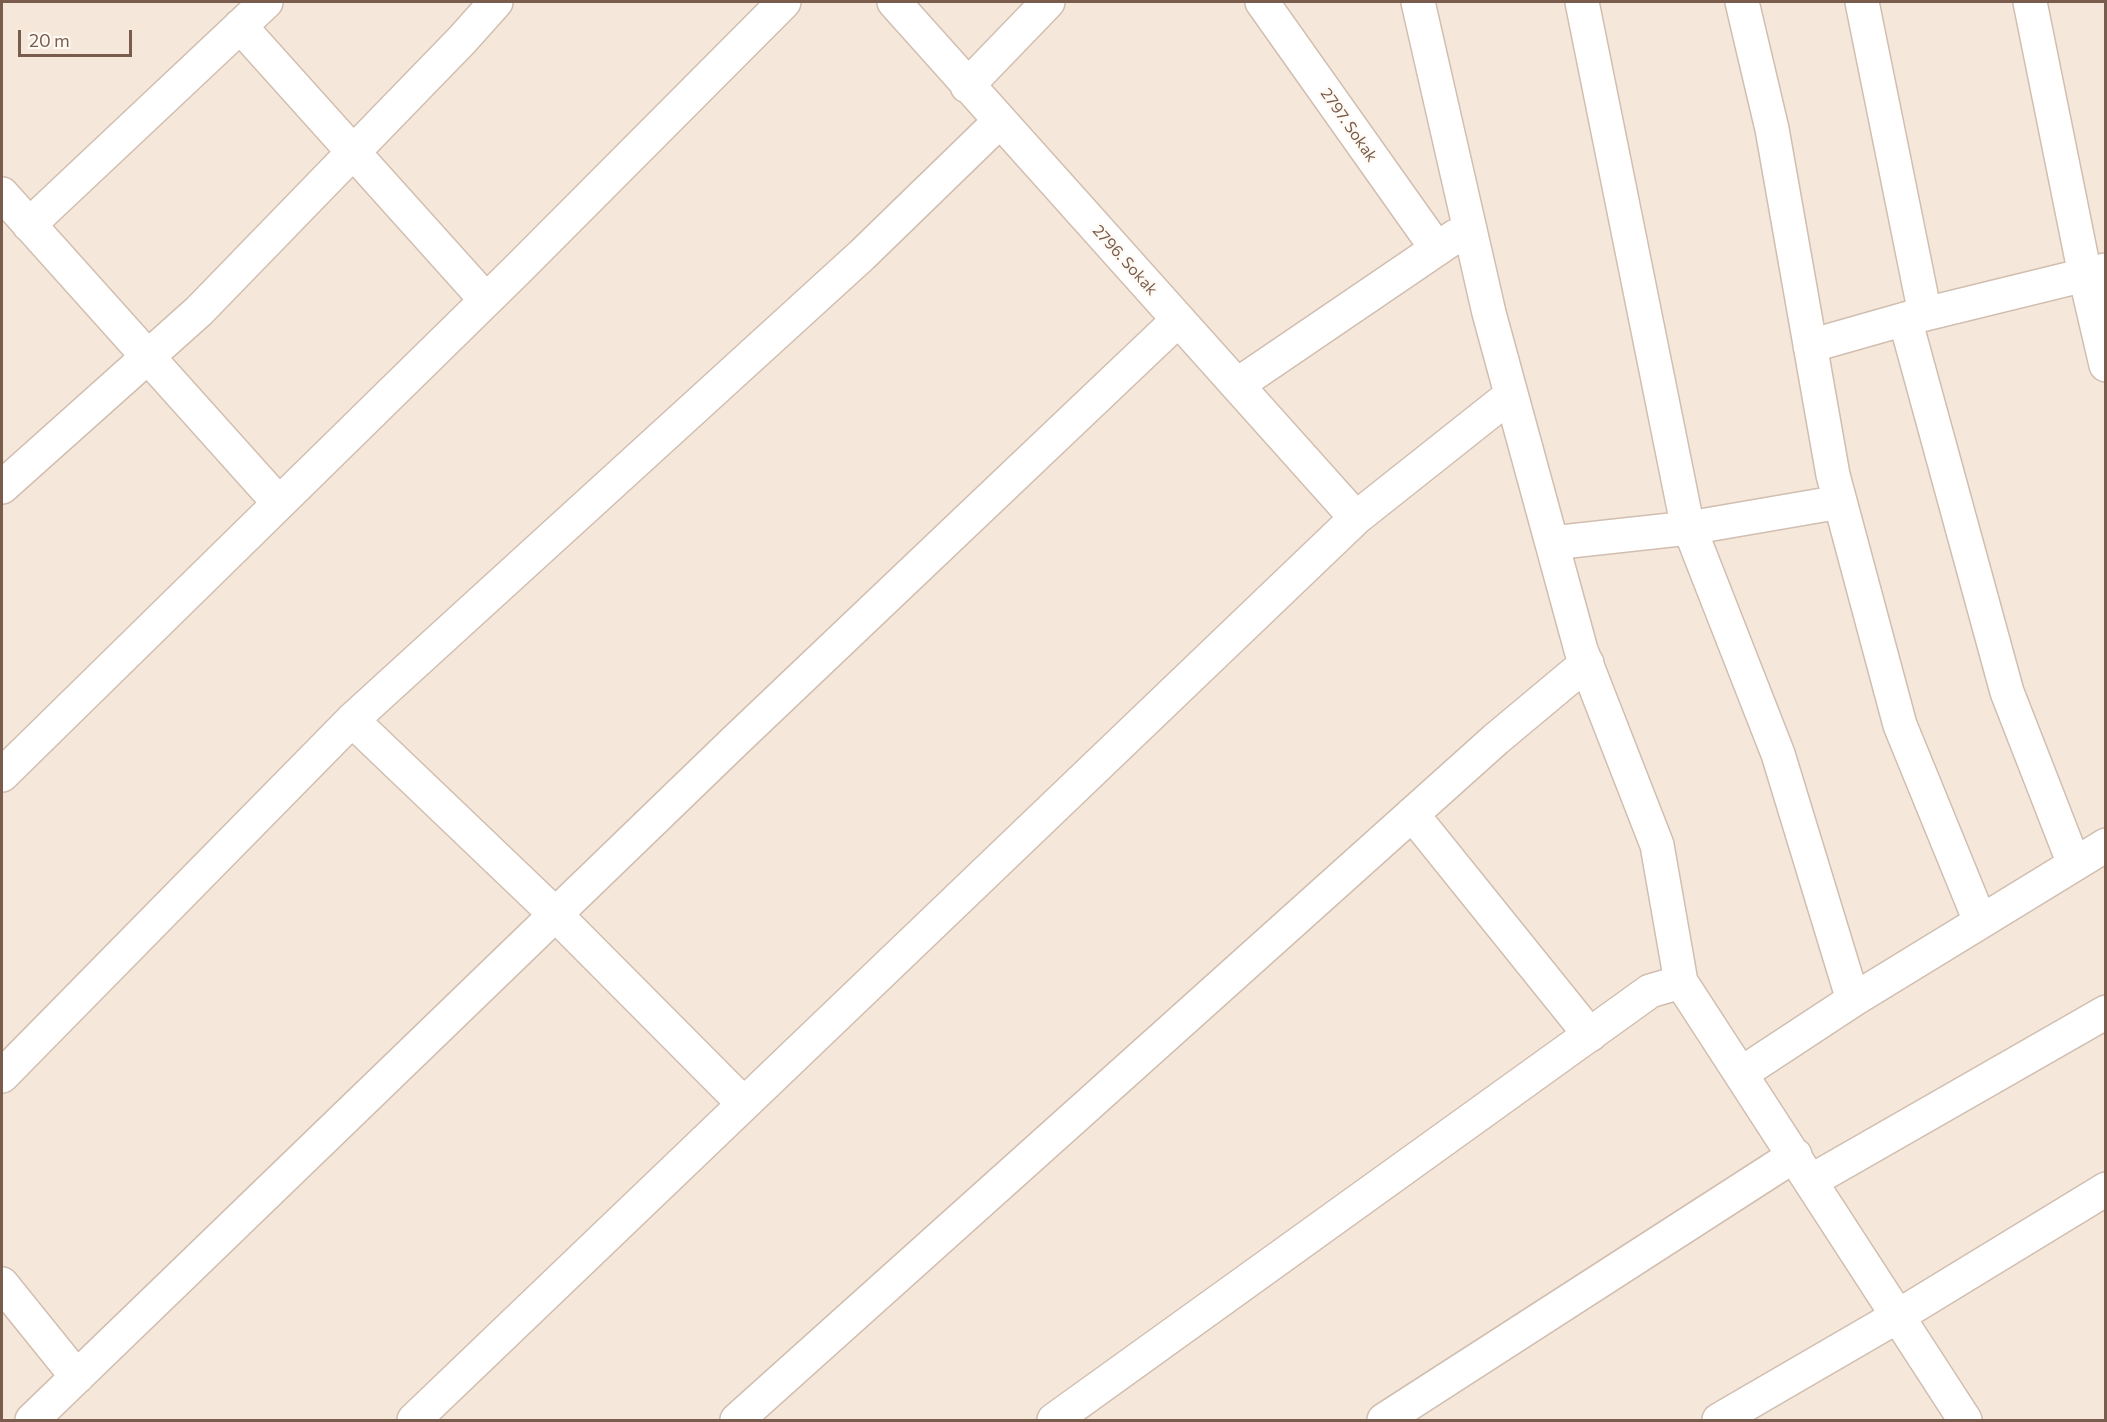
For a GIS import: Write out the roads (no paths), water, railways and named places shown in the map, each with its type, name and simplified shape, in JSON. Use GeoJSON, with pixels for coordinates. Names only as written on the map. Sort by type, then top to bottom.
{"type":"FeatureCollection","features":[{"type":"Feature","properties":{"kind":"street"},"geometry":{"type":"LineString","coordinates":[[29,225],[266,2]]}},
{"type":"Feature","properties":{"kind":"street"},"geometry":{"type":"LineString","coordinates":[[2,487],[199,311],[496,2]]}},
{"type":"Feature","properties":{"kind":"street"},"geometry":{"type":"LineString","coordinates":[[2,775],[486,300],[784,2]]}},
{"type":"Feature","properties":{"kind":"street","name":"2796. Sokak"},"geometry":{"type":"LineString","coordinates":[[894,2],[1356,518]]}},
{"type":"Feature","properties":{"kind":"street"},"geometry":{"type":"LineString","coordinates":[[967,86],[1048,2]]}},
{"type":"Feature","properties":{"kind":"street","name":"2797. Sokak"},"geometry":{"type":"LineString","coordinates":[[1262,2],[1437,249]]}},
{"type":"Feature","properties":{"kind":"street"},"geometry":{"type":"LineString","coordinates":[[1418,2],[1511,395],[1552,543],[1587,663],[1657,845],[1681,982],[1965,1420]]}},
{"type":"Feature","properties":{"kind":"street"},"geometry":{"type":"LineString","coordinates":[[1582,2],[1614,171],[1689,528],[1778,754],[1853,1000]]}},
{"type":"Feature","properties":{"kind":"street"},"geometry":{"type":"LineString","coordinates":[[1743,2],[1772,129],[1833,475],[1900,725],[1980,921]]}},
{"type":"Feature","properties":{"kind":"street"},"geometry":{"type":"LineString","coordinates":[[1862,2],[1915,317],[2007,692],[2074,864]]}},
{"type":"Feature","properties":{"kind":"street"},"geometry":{"type":"LineString","coordinates":[[2030,2],[2095,272],[2106,365]]}},
{"type":"Feature","properties":{"kind":"street"},"geometry":{"type":"LineString","coordinates":[[240,26],[486,300]]}},
{"type":"Feature","properties":{"kind":"street"},"geometry":{"type":"LineString","coordinates":[[2,1076],[352,720],[862,255],[1000,121]]}},
{"type":"Feature","properties":{"kind":"street"},"geometry":{"type":"LineString","coordinates":[[2,194],[279,503]]}},
{"type":"Feature","properties":{"kind":"street"},"geometry":{"type":"LineString","coordinates":[[1237,385],[1470,227]]}},
{"type":"Feature","properties":{"kind":"street"},"geometry":{"type":"LineString","coordinates":[[1810,346],[2095,272]]}},
{"type":"Feature","properties":{"kind":"street"},"geometry":{"type":"LineString","coordinates":[[32,1420],[1178,320]]}},
{"type":"Feature","properties":{"kind":"street"},"geometry":{"type":"LineString","coordinates":[[414,1420],[1356,518],[1511,395]]}},
{"type":"Feature","properties":{"kind":"street"},"geometry":{"type":"LineString","coordinates":[[1552,543],[1689,528],[1840,502]]}},
{"type":"Feature","properties":{"kind":"street"},"geometry":{"type":"LineString","coordinates":[[737,1420],[1412,814],[1587,663]]}},
{"type":"Feature","properties":{"kind":"street"},"geometry":{"type":"LineString","coordinates":[[352,720],[556,915],[744,1104]]}},
{"type":"Feature","properties":{"kind":"street"},"geometry":{"type":"LineString","coordinates":[[1412,814],[1590,1035]]}},
{"type":"Feature","properties":{"kind":"street"},"geometry":{"type":"LineString","coordinates":[[1742,1073],[1853,1000],[2106,845]]}},
{"type":"Feature","properties":{"kind":"street"},"geometry":{"type":"LineString","coordinates":[[1054,1420],[1650,991],[1681,982]]}},
{"type":"Feature","properties":{"kind":"street"},"geometry":{"type":"LineString","coordinates":[[1384,1420],[1803,1168],[2106,1012]]}},
{"type":"Feature","properties":{"kind":"street"},"geometry":{"type":"LineString","coordinates":[[1719,1420],[1898,1316],[2106,1190]]}},
{"type":"Feature","properties":{"kind":"street"},"geometry":{"type":"LineString","coordinates":[[2,1284],[77,1377]]}}]}
